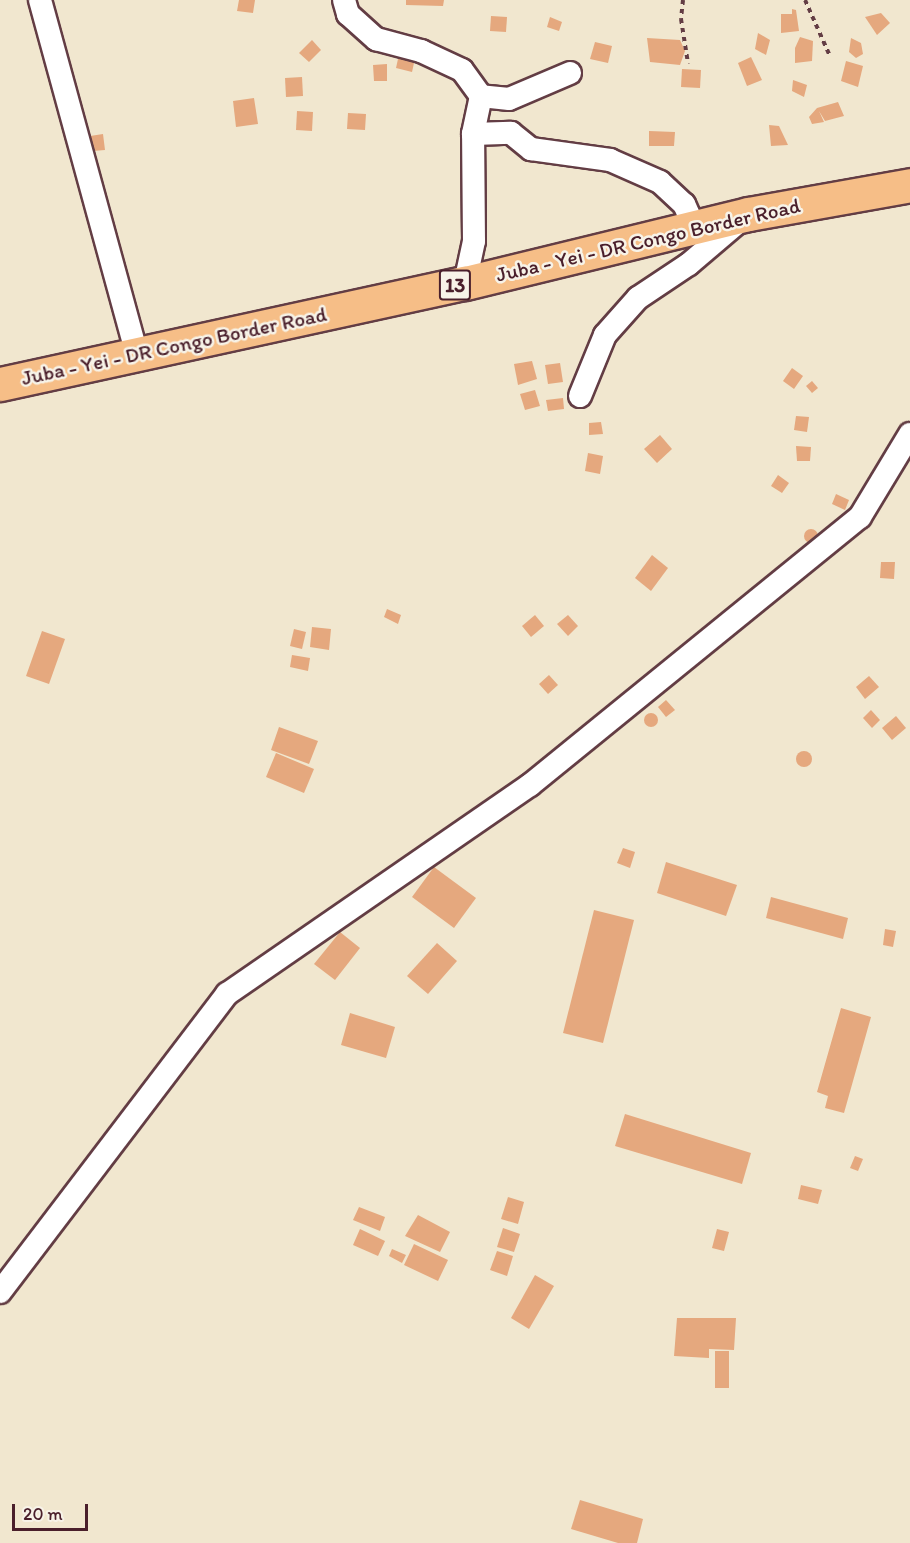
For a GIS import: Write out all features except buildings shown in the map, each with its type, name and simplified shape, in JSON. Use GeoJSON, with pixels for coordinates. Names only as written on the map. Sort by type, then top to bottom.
{"type":"FeatureCollection","features":[{"type":"Feature","properties":{"kind":"main road","name":"Juba - Yei - DR Congo Border Road"},"geometry":{"type":"LineString","coordinates":[[0,384],[465,283],[695,229],[748,214],[910,185]]}},
{"type":"Feature","properties":{"kind":"street"},"geometry":{"type":"LineString","coordinates":[[40,0],[137,354]]}},
{"type":"Feature","properties":{"kind":"street"},"geometry":{"type":"LineString","coordinates":[[344,0],[348,14],[376,39],[422,51],[462,70],[481,96],[509,99],[570,73]]}},
{"type":"Feature","properties":{"kind":"street"},"geometry":{"type":"LineString","coordinates":[[465,283],[474,241],[473,134],[481,96]]}},
{"type":"Feature","properties":{"kind":"street"},"geometry":{"type":"LineString","coordinates":[[473,134],[511,133],[531,149],[610,160],[660,182],[684,204],[695,229]]}},
{"type":"Feature","properties":{"kind":"street"},"geometry":{"type":"LineString","coordinates":[[580,396],[605,335],[632,306],[690,264],[748,214]]}},
{"type":"Feature","properties":{"kind":"street"},"geometry":{"type":"LineString","coordinates":[[0,1292],[227,994],[530,785],[860,517],[910,434]]}},
{"type":"Feature","properties":{"kind":"path"},"geometry":{"type":"LineString","coordinates":[[683,0],[681,19],[688,63]]}},
{"type":"Feature","properties":{"kind":"path"},"geometry":{"type":"LineString","coordinates":[[805,0],[829,54]]}}]}
